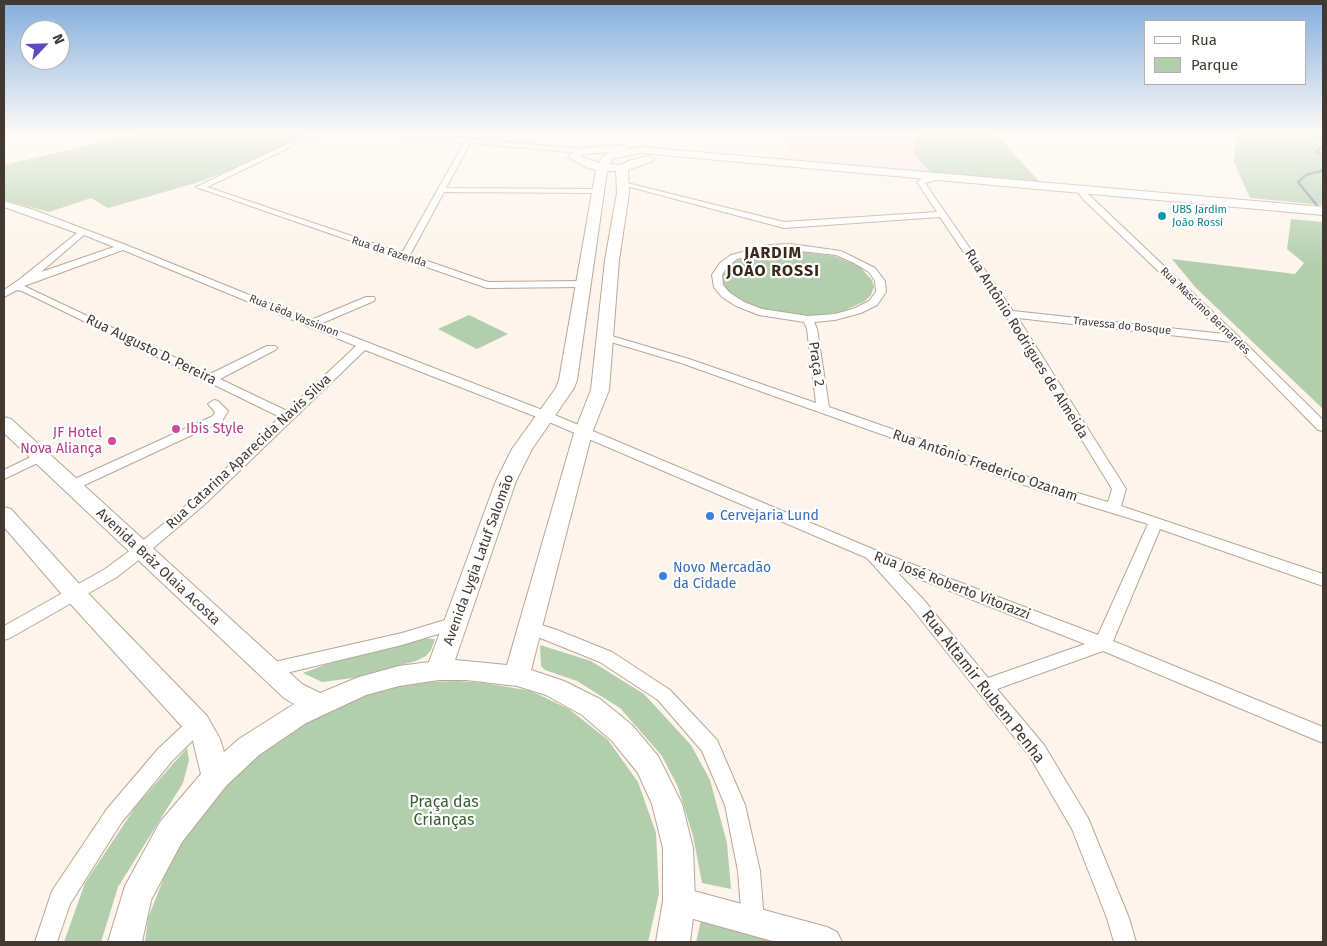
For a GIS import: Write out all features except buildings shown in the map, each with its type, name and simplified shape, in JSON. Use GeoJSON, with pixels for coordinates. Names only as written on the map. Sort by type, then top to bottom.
{"type":"FeatureCollection","features":[{"type":"Feature","properties":{"kind":"main road","name":"Avenida Lygia Latuf Salomão"},"geometry":{"type":"LineString","coordinates":[[439,670],[506,481],[522,449],[565,388],[568,380],[601,177]]}},
{"type":"Feature","properties":{"kind":"main road"},"geometry":{"type":"LineString","coordinates":[[516,676],[583,433],[598,395],[612,260],[623,189],[622,177]]}},
{"type":"Feature","properties":{"kind":"main road"},"geometry":{"type":"LineString","coordinates":[[868,177],[1323,211]]}},
{"type":"Feature","properties":{"kind":"main road"},"geometry":{"type":"LineString","coordinates":[[951,177],[1323,218]]}},
{"type":"Feature","properties":{"kind":"main road"},"geometry":{"type":"LineString","coordinates":[[583,284],[610,286]]}},
{"type":"Feature","properties":{"kind":"main road","name":"Avenida Bráz Olaia Acosta"},"geometry":{"type":"LineString","coordinates":[[4,423],[293,691],[318,704]]}},
{"type":"Feature","properties":{"kind":"main road"},"geometry":{"type":"LineString","coordinates":[[4,514],[74,593],[197,724],[206,739],[216,776]]}},
{"type":"Feature","properties":{"kind":"main road"},"geometry":{"type":"LineString","coordinates":[[125,942],[136,897],[171,832],[216,776],[249,747],[271,731],[318,704],[359,687],[399,676],[439,670],[492,672],[516,676],[555,688],[591,707],[622,733],[648,765],[667,804],[678,848],[679,901],[673,942]]}},
{"type":"Feature","properties":{"kind":"street","name":"Rua da Fazenda"},"geometry":{"type":"LineString","coordinates":[[221,177],[200,187],[487,285],[583,284]]}},
{"type":"Feature","properties":{"kind":"street"},"geometry":{"type":"LineString","coordinates":[[404,257],[448,177]]}},
{"type":"Feature","properties":{"kind":"street"},"geometry":{"type":"LineString","coordinates":[[921,182],[934,177]]}},
{"type":"Feature","properties":{"kind":"street","name":"Rua Antônio Rodrigues de Almeida"},"geometry":{"type":"LineString","coordinates":[[921,182],[1010,314],[1119,489],[1113,509]]}},
{"type":"Feature","properties":{"kind":"street"},"geometry":{"type":"LineString","coordinates":[[623,189],[643,189],[787,236],[815,249],[851,258],[872,270],[880,281],[881,292],[873,303],[857,311],[835,317],[808,319],[783,317],[759,312],[740,304],[726,295],[718,285],[717,275],[723,265],[734,258],[787,236],[942,214]]}},
{"type":"Feature","properties":{"kind":"street"},"geometry":{"type":"LineString","coordinates":[[441,190],[599,191]]}},
{"type":"Feature","properties":{"kind":"street","name":"Rua Mascimo Bernardes"},"geometry":{"type":"LineString","coordinates":[[1082,192],[1235,339],[1323,427]]}},
{"type":"Feature","properties":{"kind":"street","name":"Rua Lêda Vassimon"},"geometry":{"type":"LineString","coordinates":[[4,204],[123,247],[363,345],[546,416],[583,433]]}},
{"type":"Feature","properties":{"kind":"street"},"geometry":{"type":"LineString","coordinates":[[4,294],[20,284],[83,232]]}},
{"type":"Feature","properties":{"kind":"street"},"geometry":{"type":"LineString","coordinates":[[20,284],[123,247]]}},
{"type":"Feature","properties":{"kind":"street"},"geometry":{"type":"LineString","coordinates":[[42,264],[48,269],[67,268]]}},
{"type":"Feature","properties":{"kind":"street","name":"Rua Augusto D. Pereira"},"geometry":{"type":"LineString","coordinates":[[20,284],[25,289],[287,416]]}},
{"type":"Feature","properties":{"kind":"street"},"geometry":{"type":"LineString","coordinates":[[313,323],[370,299]]}},
{"type":"Feature","properties":{"kind":"street","name":"Travessa do Bosque"},"geometry":{"type":"LineString","coordinates":[[1010,314],[1235,339]]}},
{"type":"Feature","properties":{"kind":"street","name":"Praça 2"},"geometry":{"type":"LineString","coordinates":[[808,319],[812,329],[823,409]]}},
{"type":"Feature","properties":{"kind":"street","name":"Rua Antônio Frederico Ozanam"},"geometry":{"type":"LineString","coordinates":[[605,339],[621,348],[648,349]]}},
{"type":"Feature","properties":{"kind":"street","name":"Rua Antônio Frederico Ozanam"},"geometry":{"type":"LineString","coordinates":[[605,339],[648,349],[1323,580]]}},
{"type":"Feature","properties":{"kind":"street","name":"Rua Catarina Aparecida Navis Silva"},"geometry":{"type":"LineString","coordinates":[[4,634],[110,572],[140,551],[199,502],[363,345]]}},
{"type":"Feature","properties":{"kind":"street"},"geometry":{"type":"LineString","coordinates":[[210,379],[271,348]]}},
{"type":"Feature","properties":{"kind":"street"},"geometry":{"type":"LineString","coordinates":[[71,486],[218,418],[222,411],[214,404]]}},
{"type":"Feature","properties":{"kind":"street","name":"Rua José Roberto Vitorazzi"},"geometry":{"type":"LineString","coordinates":[[583,433],[870,554],[1103,644],[1323,736]]}},
{"type":"Feature","properties":{"kind":"street"},"geometry":{"type":"LineString","coordinates":[[4,475],[41,456]]}},
{"type":"Feature","properties":{"kind":"street"},"geometry":{"type":"LineString","coordinates":[[986,686],[1103,644],[1156,522]]}},
{"type":"Feature","properties":{"kind":"street","name":"Rua Altamir Rubem Penha"},"geometry":{"type":"LineString","coordinates":[[870,554],[917,603],[1037,751],[1081,825],[1118,918],[1125,942]]}},
{"type":"Feature","properties":{"kind":"street"},"geometry":{"type":"LineString","coordinates":[[270,670],[402,639],[455,623]]}},
{"type":"Feature","properties":{"kind":"street"},"geometry":{"type":"LineString","coordinates":[[529,627],[606,657],[664,695],[710,746],[735,805],[749,871],[754,921]]}},
{"type":"Feature","properties":{"kind":"street"},"geometry":{"type":"LineString","coordinates":[[46,942],[60,899],[114,816],[166,755],[197,724]]}},
{"type":"Feature","properties":{"kind":"street"},"geometry":{"type":"LineString","coordinates":[[679,901],[827,942]]}},
{"type":"Feature","properties":{"kind":"shaded area"},"geometry":{"type":"Polygon","coordinates":[[[917,177],[934,177],[936,179],[917,177]]]}},
{"type":"Feature","properties":{"kind":"green space"},"geometry":{"type":"Polygon","coordinates":[[[4,177],[211,177],[108,208],[91,198],[49,212],[4,200],[4,177]]]}},
{"type":"Feature","properties":{"kind":"green space"},"geometry":{"type":"Polygon","coordinates":[[[934,177],[1035,177],[1046,189],[936,179],[934,177]]]}},
{"type":"Feature","properties":{"kind":"green space"},"geometry":{"type":"Polygon","coordinates":[[[1241,177],[1323,177],[1323,205],[1250,198],[1241,177]]]}},
{"type":"Feature","properties":{"kind":"green space"},"geometry":{"type":"Polygon","coordinates":[[[1291,219],[1323,222],[1323,409],[1196,288],[1172,259],[1295,274],[1304,263],[1287,249],[1291,219]]]}},
{"type":"Feature","properties":{"kind":"green space"},"geometry":{"type":"Polygon","coordinates":[[[788,250],[834,256],[859,266],[872,280],[874,287],[871,295],[865,301],[842,312],[809,316],[790,315],[757,308],[743,302],[726,289],[723,274],[735,261],[758,253],[788,250]]]}},
{"type":"Feature","properties":{"kind":"green space"},"geometry":{"type":"Polygon","coordinates":[[[469,315],[508,334],[477,349],[438,329],[469,315]]]}},
{"type":"Feature","properties":{"kind":"green space"},"geometry":{"type":"Polygon","coordinates":[[[421,638],[435,639],[431,650],[426,656],[416,661],[353,678],[322,682],[303,673],[349,656],[421,638]]]}},
{"type":"Feature","properties":{"kind":"green space"},"geometry":{"type":"Polygon","coordinates":[[[540,645],[591,661],[644,694],[691,745],[710,780],[727,843],[731,889],[702,883],[693,836],[678,787],[662,756],[620,708],[577,681],[545,670],[541,666],[540,645]]]}},
{"type":"Feature","properties":{"kind":"green space","name":"Praça das Crianças"},"geometry":{"type":"Polygon","coordinates":[[[459,681],[485,683],[531,691],[569,709],[608,740],[638,782],[656,833],[659,894],[648,942],[145,942],[148,918],[173,855],[211,800],[257,754],[309,719],[363,695],[418,682],[459,681]]]}},
{"type":"Feature","properties":{"kind":"green space"},"geometry":{"type":"Polygon","coordinates":[[[187,748],[189,760],[183,783],[118,887],[101,942],[64,942],[85,883],[136,806],[187,748]]]}},
{"type":"Feature","properties":{"kind":"green space"},"geometry":{"type":"Polygon","coordinates":[[[704,907],[803,935],[830,942],[696,942],[704,907]]]}},
{"type":"Feature","properties":{"kind":"waterway"},"geometry":{"type":"LineString","coordinates":[[1304,177],[1298,182],[1319,208]]}},
{"type":"Feature","properties":{"kind":"place","name":"UBS Jardim João Rossi"},"geometry":{"type":"Point","coordinates":[1162,216]}},
{"type":"Feature","properties":{"kind":"place","name":"Ibis Style"},"geometry":{"type":"Point","coordinates":[176,429]}},
{"type":"Feature","properties":{"kind":"place","name":"JF Hotel Nova Aliança"},"geometry":{"type":"Point","coordinates":[112,441]}},
{"type":"Feature","properties":{"kind":"place","name":"Cervejaria Lund"},"geometry":{"type":"Point","coordinates":[710,516]}},
{"type":"Feature","properties":{"kind":"place","name":"Novo Mercadão da Cidade"},"geometry":{"type":"Point","coordinates":[663,576]}},
{"type":"Feature","properties":{"kind":"district","name":"JARDIM JOÃO ROSSI"},"geometry":{"type":"Point","coordinates":[773,263]}}]}
